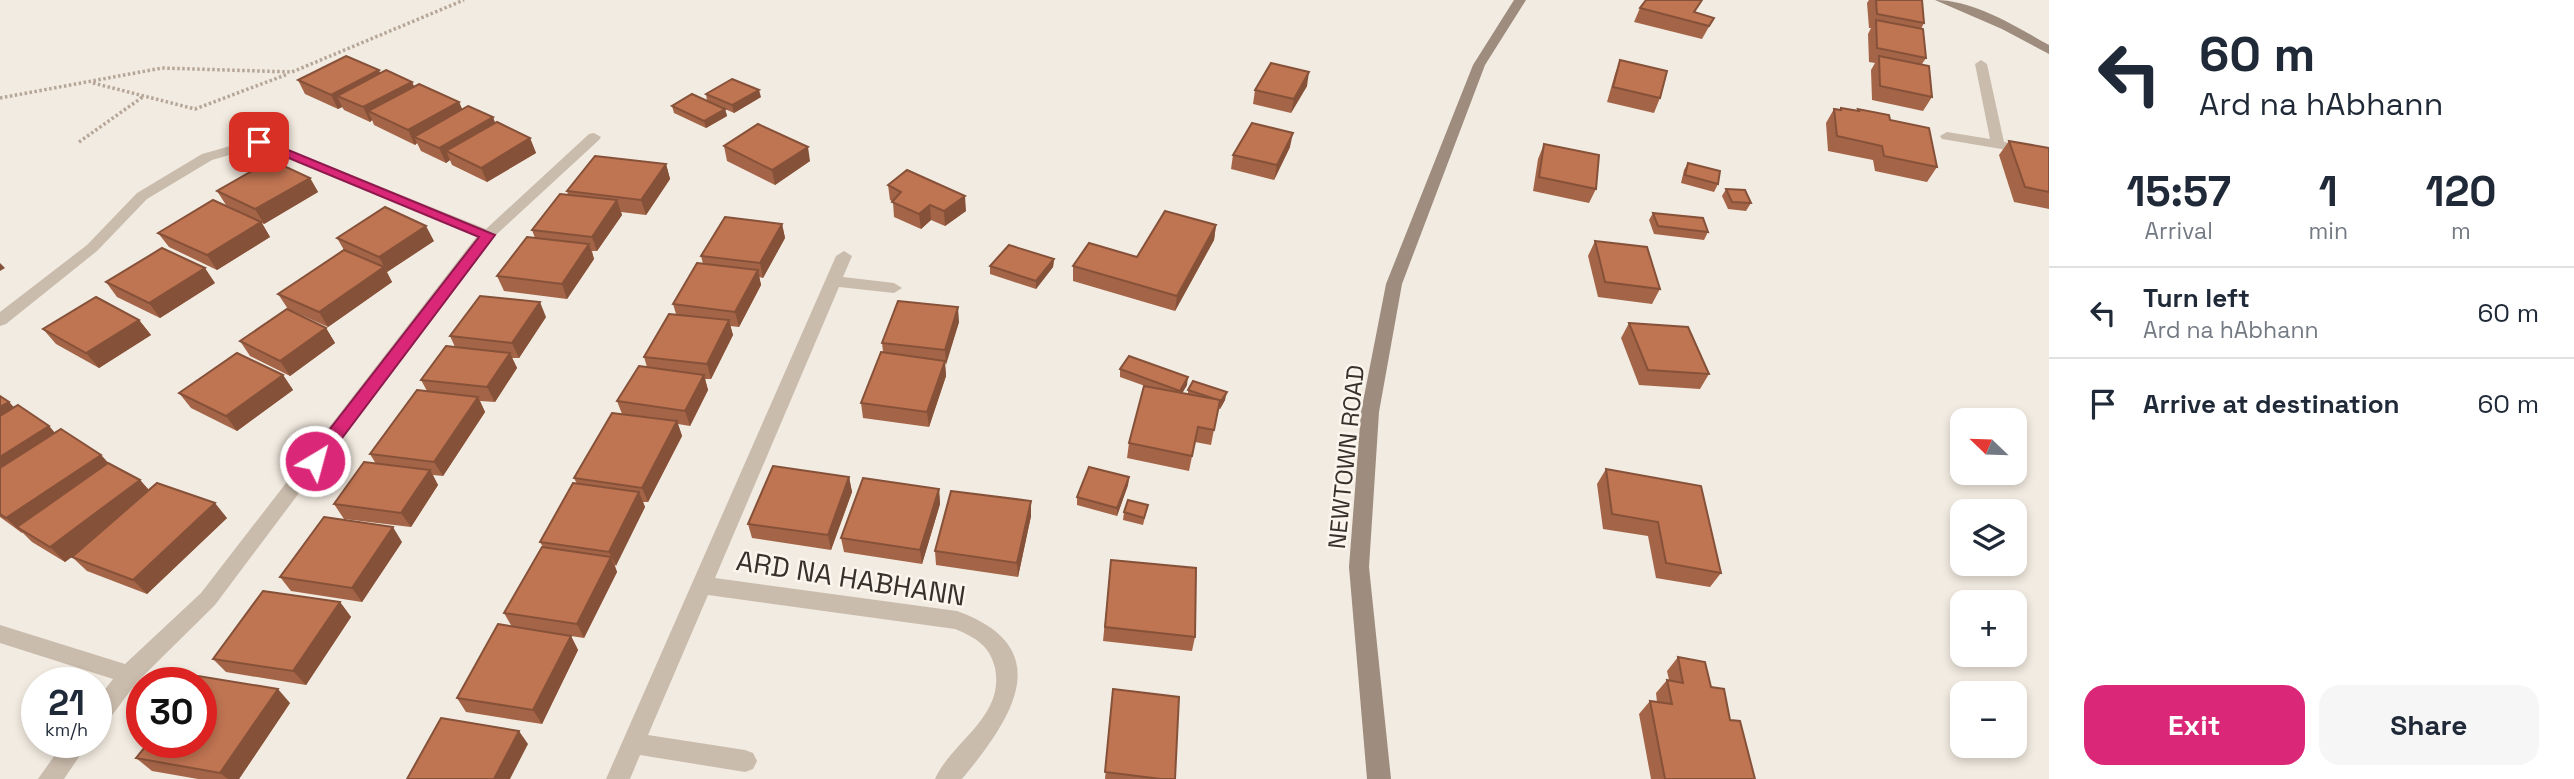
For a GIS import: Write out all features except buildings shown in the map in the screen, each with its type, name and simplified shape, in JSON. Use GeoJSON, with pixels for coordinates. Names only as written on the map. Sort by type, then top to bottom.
{"type":"FeatureCollection","features":[{"type":"Feature","properties":{"kind":"main road","name":"NEWTOWN ROAD"},"geometry":{"type":"LineString","coordinates":[[1379,779],[1359,567],[1372,400],[1394,284],[1479,65],[1520,0]]}},
{"type":"Feature","properties":{"kind":"main road"},"geometry":{"type":"LineString","coordinates":[[1941,0],[2006,26],[2049,50]]}},
{"type":"Feature","properties":{"kind":"street"},"geometry":{"type":"LineString","coordinates":[[1981,64],[1998,145]]}},
{"type":"Feature","properties":{"kind":"street"},"geometry":{"type":"LineString","coordinates":[[1947,136],[2049,153]]}},
{"type":"Feature","properties":{"kind":"street"},"geometry":{"type":"LineString","coordinates":[[138,667],[208,599],[488,235],[594,137]]}},
{"type":"Feature","properties":{"kind":"street"},"geometry":{"type":"LineString","coordinates":[[0,320],[92,248],[142,196],[207,157],[259,142],[488,235]]}},
{"type":"Feature","properties":{"kind":"street","name":"ARD NA HABHANN"},"geometry":{"type":"LineString","coordinates":[[618,779],[844,256]]}},
{"type":"Feature","properties":{"kind":"street"},"geometry":{"type":"LineString","coordinates":[[833,281],[894,288]]}},
{"type":"Feature","properties":{"kind":"street","name":"ARD NA HABHANN"},"geometry":{"type":"LineString","coordinates":[[701,585],[957,620],[984,632],[999,646],[1008,669],[1006,697],[989,728],[947,779]]}},
{"type":"Feature","properties":{"kind":"street"},"geometry":{"type":"LineString","coordinates":[[0,635],[126,674]]}},
{"type":"Feature","properties":{"kind":"street"},"geometry":{"type":"LineString","coordinates":[[112,698],[126,680]]}},
{"type":"Feature","properties":{"kind":"street"},"geometry":{"type":"LineString","coordinates":[[634,743],[745,761]]}},
{"type":"Feature","properties":{"kind":"street"},"geometry":{"type":"LineString","coordinates":[[50,779],[66,758]]}},
{"type":"Feature","properties":{"kind":"path"},"geometry":{"type":"LineString","coordinates":[[89,82],[195,108],[292,72],[464,0]]}},
{"type":"Feature","properties":{"kind":"path"},"geometry":{"type":"LineString","coordinates":[[0,98],[162,68],[292,72]]}},
{"type":"Feature","properties":{"kind":"path"},"geometry":{"type":"LineString","coordinates":[[79,142],[145,96]]}},
{"type":"Feature","properties":{"kind":"route"},"geometry":{"type":"LineString","coordinates":[[259,142],[488,235],[315,461]]}}]}
